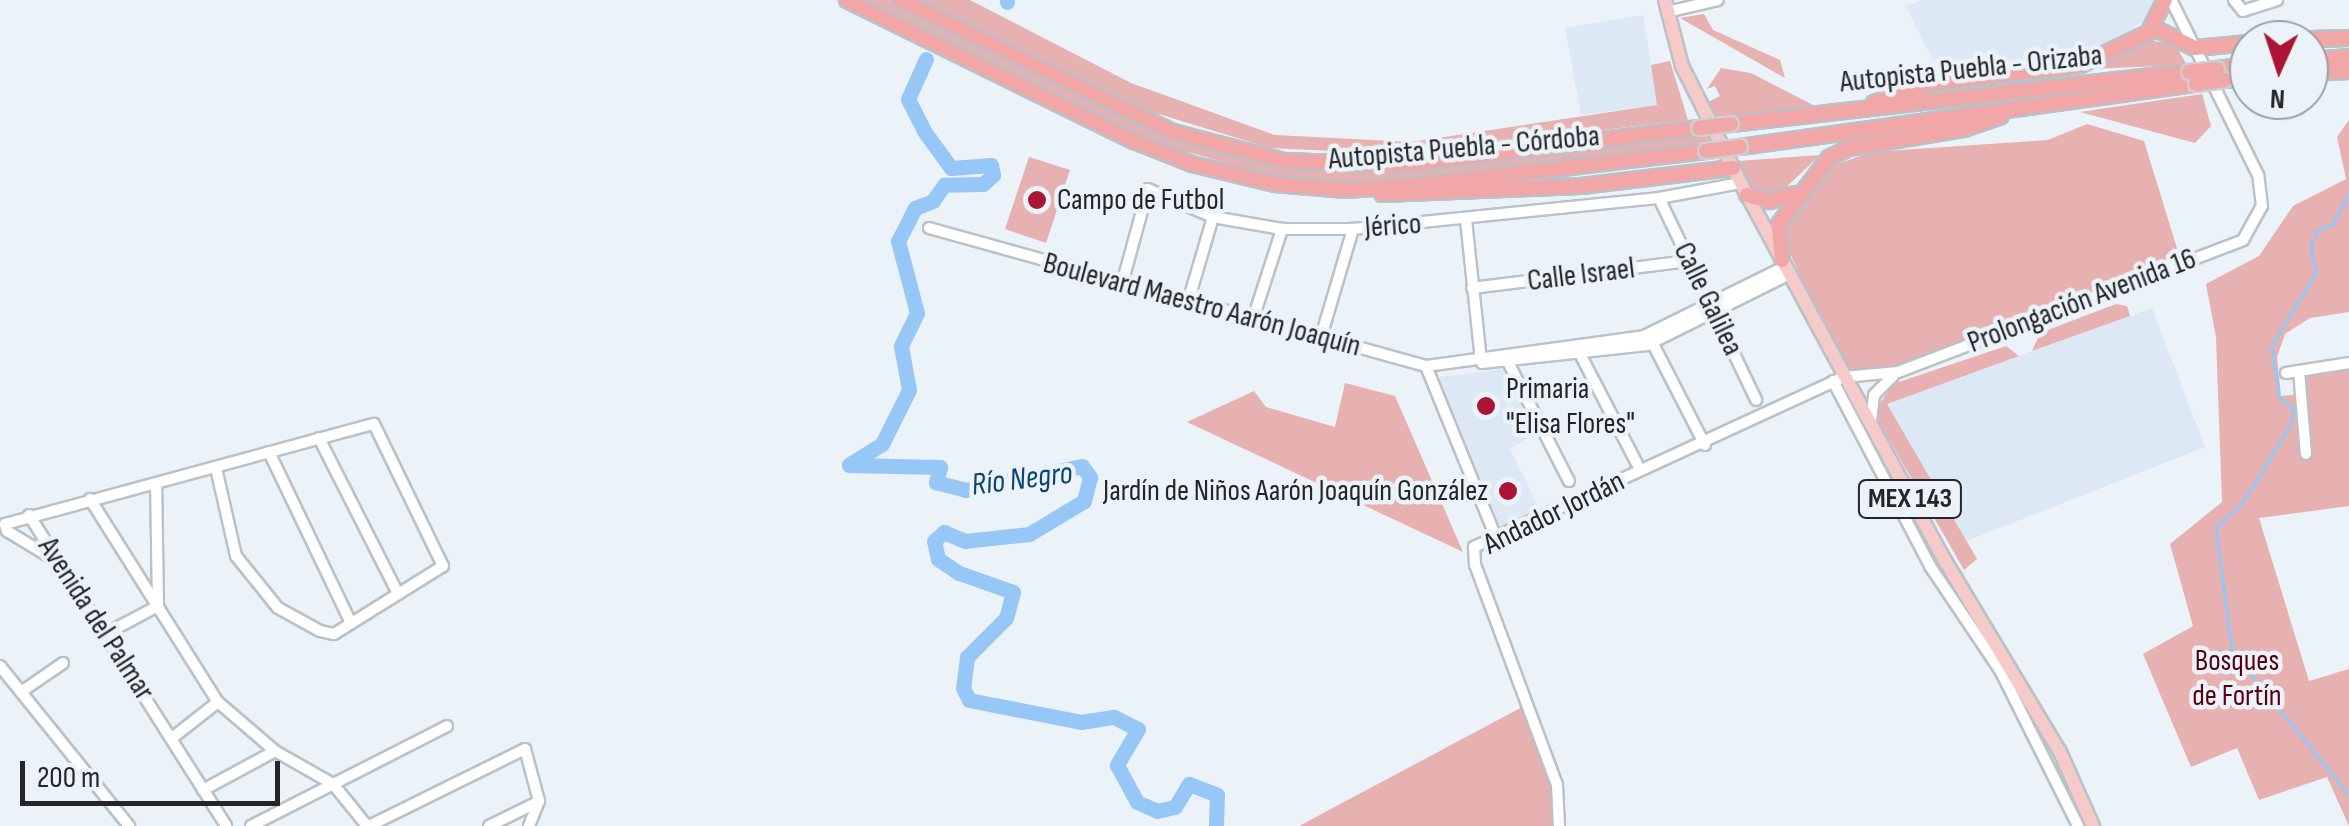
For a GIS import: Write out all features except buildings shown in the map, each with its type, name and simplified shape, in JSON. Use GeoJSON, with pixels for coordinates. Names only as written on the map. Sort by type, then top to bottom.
{"type":"FeatureCollection","features":[{"type":"Feature","properties":{"kind":"highway","name":"Autopista Puebla - Córdoba"},"geometry":{"type":"LineString","coordinates":[[847,0],[1178,159],[1276,184],[1346,190],[1706,151]]}},
{"type":"Feature","properties":{"kind":"highway","name":"Autopista Puebla - Córdoba"},"geometry":{"type":"LineString","coordinates":[[901,0],[1162,127],[1284,161],[1398,165],[1699,128]]}},
{"type":"Feature","properties":{"kind":"highway"},"geometry":{"type":"LineString","coordinates":[[1859,109],[1934,83],[2081,65],[2149,31],[2168,0]]}},
{"type":"Feature","properties":{"kind":"highway"},"geometry":{"type":"LineString","coordinates":[[2149,31],[2177,34],[2196,48],[2229,45]]}},
{"type":"Feature","properties":{"kind":"highway","name":"Autopista Puebla - Orizaba"},"geometry":{"type":"LineString","coordinates":[[1699,128],[2229,72]]}},
{"type":"Feature","properties":{"kind":"highway","name":"Autopista Puebla - Orizaba"},"geometry":{"type":"LineString","coordinates":[[2221,75],[2229,76]]}},
{"type":"Feature","properties":{"kind":"highway","name":"Autopista Puebla - Orizaba"},"geometry":{"type":"LineString","coordinates":[[1706,151],[2020,108],[2193,78]]}},
{"type":"Feature","properties":{"kind":"highway"},"geometry":{"type":"LineString","coordinates":[[1786,267],[1779,224],[1822,164],[1849,148],[1964,129],[2020,108]]}},
{"type":"Feature","properties":{"kind":"highway"},"geometry":{"type":"LineString","coordinates":[[1346,190],[1442,195],[1733,168]]}},
{"type":"Feature","properties":{"kind":"highway"},"geometry":{"type":"LineString","coordinates":[[1744,189],[1770,201],[1799,191]]}},
{"type":"Feature","properties":{"kind":"main road","name":"MEX 143"},"geometry":{"type":"LineString","coordinates":[[1666,6],[1682,66],[1786,267],[1838,379],[2060,752],[2093,826]]}},
{"type":"Feature","properties":{"kind":"street"},"geometry":{"type":"LineString","coordinates":[[1666,6],[1718,0]]}},
{"type":"Feature","properties":{"kind":"street"},"geometry":{"type":"LineString","coordinates":[[2168,0],[2196,48]]}},
{"type":"Feature","properties":{"kind":"street"},"geometry":{"type":"LineString","coordinates":[[2234,0],[2243,11],[2278,0]]}},
{"type":"Feature","properties":{"kind":"street","name":"Prolongación Avenida 16"},"geometry":{"type":"LineString","coordinates":[[1838,379],[1898,372],[2242,240],[2258,221],[2258,175],[2196,48]]}},
{"type":"Feature","properties":{"kind":"street","name":"Jérico"},"geometry":{"type":"LineString","coordinates":[[1122,284],[1148,189],[1213,218],[1282,229],[1352,229],[1744,189]]}},
{"type":"Feature","properties":{"kind":"street","name":"Calle Galilea"},"geometry":{"type":"LineString","coordinates":[[1659,198],[1756,400]]}},
{"type":"Feature","properties":{"kind":"street"},"geometry":{"type":"LineString","coordinates":[[1188,302],[1213,218]]}},
{"type":"Feature","properties":{"kind":"street"},"geometry":{"type":"LineString","coordinates":[[1466,220],[1479,360]]}},
{"type":"Feature","properties":{"kind":"street","name":"Boulevard Maestro Aarón Joaquín"},"geometry":{"type":"LineString","coordinates":[[929,228],[1426,366],[1650,339],[1786,267]]}},
{"type":"Feature","properties":{"kind":"street"},"geometry":{"type":"LineString","coordinates":[[1253,319],[1282,229]]}},
{"type":"Feature","properties":{"kind":"street"},"geometry":{"type":"LineString","coordinates":[[1320,337],[1352,229]]}},
{"type":"Feature","properties":{"kind":"street","name":"Calle Israel"},"geometry":{"type":"LineString","coordinates":[[1472,288],[1690,261]]}},
{"type":"Feature","properties":{"kind":"street"},"geometry":{"type":"LineString","coordinates":[[1650,339],[1704,445]]}},
{"type":"Feature","properties":{"kind":"street"},"geometry":{"type":"LineString","coordinates":[[1578,349],[1637,464]]}},
{"type":"Feature","properties":{"kind":"street"},"geometry":{"type":"LineString","coordinates":[[1506,358],[1569,481]]}},
{"type":"Feature","properties":{"kind":"street"},"geometry":{"type":"LineString","coordinates":[[2286,373],[2349,363]]}},
{"type":"Feature","properties":{"kind":"street"},"geometry":{"type":"LineString","coordinates":[[1426,366],[1495,535]]}},
{"type":"Feature","properties":{"kind":"street"},"geometry":{"type":"LineString","coordinates":[[2299,371],[2306,454]]}},
{"type":"Feature","properties":{"kind":"street"},"geometry":{"type":"LineString","coordinates":[[1878,442],[1870,407],[1898,372]]}},
{"type":"Feature","properties":{"kind":"street"},"geometry":{"type":"LineString","coordinates":[[1838,379],[1930,566],[2000,670],[2078,826]]}},
{"type":"Feature","properties":{"kind":"street","name":"Andador Jordán"},"geometry":{"type":"LineString","coordinates":[[1559,826],[1557,785],[1472,557],[1474,547],[1704,445],[1838,379]]}},
{"type":"Feature","properties":{"kind":"street"},"geometry":{"type":"LineString","coordinates":[[60,563],[6,531],[9,520],[374,424],[443,566],[334,634],[320,632],[278,608],[236,556],[216,468]]}},
{"type":"Feature","properties":{"kind":"street"},"geometry":{"type":"LineString","coordinates":[[319,438],[398,594]]}},
{"type":"Feature","properties":{"kind":"street"},"geometry":{"type":"LineString","coordinates":[[269,452],[351,623]]}},
{"type":"Feature","properties":{"kind":"street"},"geometry":{"type":"LineString","coordinates":[[156,484],[158,606]]}},
{"type":"Feature","properties":{"kind":"street"},"geometry":{"type":"LineString","coordinates":[[90,499],[218,702],[274,751],[332,784],[368,826],[525,748],[539,801],[530,826]]}},
{"type":"Feature","properties":{"kind":"street","name":"Avenida del Palmar"},"geometry":{"type":"LineString","coordinates":[[28,515],[107,633],[226,826]]}},
{"type":"Feature","properties":{"kind":"street"},"geometry":{"type":"LineString","coordinates":[[107,633],[158,606]]}},
{"type":"Feature","properties":{"kind":"street"},"geometry":{"type":"LineString","coordinates":[[21,692],[63,664]]}},
{"type":"Feature","properties":{"kind":"street"},"geometry":{"type":"LineString","coordinates":[[0,666],[128,826]]}},
{"type":"Feature","properties":{"kind":"street"},"geometry":{"type":"LineString","coordinates":[[172,738],[218,702]]}},
{"type":"Feature","properties":{"kind":"street"},"geometry":{"type":"LineString","coordinates":[[251,826],[448,726]]}},
{"type":"Feature","properties":{"kind":"street"},"geometry":{"type":"LineString","coordinates":[[203,790],[274,751]]}},
{"type":"Feature","properties":{"kind":"street"},"geometry":{"type":"LineString","coordinates":[[489,826],[539,801]]}},
{"type":"Feature","properties":{"kind":"shaded area"},"geometry":{"type":"Polygon","coordinates":[[[1923,0],[2155,0],[2146,20],[2098,51],[1977,66],[1932,59],[1906,6],[1923,0]]]}},
{"type":"Feature","properties":{"kind":"shaded area"},"geometry":{"type":"Polygon","coordinates":[[[1643,15],[1658,105],[1581,115],[1565,28],[1643,15]]]}},
{"type":"Feature","properties":{"kind":"shaded area"},"geometry":{"type":"Polygon","coordinates":[[[2152,308],[2205,447],[1964,542],[1886,404],[2152,308]]]}},
{"type":"Feature","properties":{"kind":"shaded area","name":"Primaria \"Elisa Flores\""},"geometry":{"type":"Polygon","coordinates":[[[1504,369],[1536,434],[1510,449],[1540,510],[1500,526],[1439,377],[1504,369]]]}},
{"type":"Feature","properties":{"kind":"green space"},"geometry":{"type":"Polygon","coordinates":[[[861,0],[890,0],[1186,144],[1278,167],[1377,172],[1710,133],[1716,143],[1429,178],[1345,184],[1276,177],[1142,139],[861,0]]]}},
{"type":"Feature","properties":{"kind":"green space"},"geometry":{"type":"Polygon","coordinates":[[[922,0],[970,0],[1131,83],[1275,135],[1411,142],[1657,105],[1651,65],[1670,61],[1688,120],[1398,154],[1270,148],[1152,112],[922,0]]]}},
{"type":"Feature","properties":{"kind":"green space"},"geometry":{"type":"Polygon","coordinates":[[[1704,14],[1713,30],[1780,60],[1785,78],[1680,18],[1704,14]]]}},
{"type":"Feature","properties":{"kind":"green space"},"geometry":{"type":"Polygon","coordinates":[[[2150,40],[2176,46],[2187,65],[2089,69],[2150,40]]]}},
{"type":"Feature","properties":{"kind":"green space"},"geometry":{"type":"Polygon","coordinates":[[[1721,68],[1751,73],[1815,106],[1717,119],[1708,102],[1720,96],[1715,86],[1707,89],[1721,68]]]}},
{"type":"Feature","properties":{"kind":"green space"},"geometry":{"type":"Polygon","coordinates":[[[2202,94],[2211,126],[2195,143],[2080,112],[2202,94]]]}},
{"type":"Feature","properties":{"kind":"green space","name":"Bosques de Fortín"},"geometry":{"type":"Polygon","coordinates":[[[2349,120],[2349,312],[2310,318],[2285,334],[2277,357],[2281,396],[2303,394],[2301,377],[2349,370],[2349,506],[2259,518],[2309,681],[2349,669],[2349,826],[2327,777],[2259,800],[2237,748],[2191,767],[2143,654],[2193,626],[2170,544],[2222,502],[2216,337],[2206,284],[2259,256],[2293,206],[2346,179],[2337,137],[2349,120]]]}},
{"type":"Feature","properties":{"kind":"green space"},"geometry":{"type":"Polygon","coordinates":[[[2087,124],[2144,141],[2180,258],[1891,369],[1861,374],[1840,363],[1782,236],[1791,213],[1832,166],[1871,152],[2048,140],[2087,124]]]}},
{"type":"Feature","properties":{"kind":"green space"},"geometry":{"type":"Polygon","coordinates":[[[1820,155],[1778,195],[1754,193],[1738,161],[1820,155]]]}},
{"type":"Feature","properties":{"kind":"green space","name":"Campo de Futbol"},"geometry":{"type":"Polygon","coordinates":[[[1029,157],[1070,170],[1046,243],[1005,229],[1029,157]]]}},
{"type":"Feature","properties":{"kind":"green space"},"geometry":{"type":"Polygon","coordinates":[[[2116,304],[2127,306],[2130,316],[2032,351],[2040,333],[2116,304]]]}},
{"type":"Feature","properties":{"kind":"green space"},"geometry":{"type":"Polygon","coordinates":[[[2006,346],[2019,356],[1887,404],[1977,559],[1964,570],[1879,422],[1877,408],[1893,384],[2006,346]]]}},
{"type":"Feature","properties":{"kind":"green space"},"geometry":{"type":"Polygon","coordinates":[[[1345,383],[1395,396],[1463,552],[1187,422],[1254,391],[1266,407],[1335,427],[1345,383]]]}},
{"type":"Feature","properties":{"kind":"green space"},"geometry":{"type":"Polygon","coordinates":[[[1526,705],[1560,800],[1559,826],[1299,826],[1526,705]]]}},
{"type":"Feature","properties":{"kind":"waterway","name":"Río Negro"},"geometry":{"type":"LineString","coordinates":[[926,59],[908,99],[924,131],[951,168],[991,165],[993,175],[983,184],[944,185],[933,201],[915,208],[898,241],[917,313],[901,346],[909,390],[882,444],[849,465],[940,467],[936,482],[965,490],[1082,466],[1090,477],[1084,501],[1029,534],[965,541],[944,532],[934,541],[938,559],[959,573],[1013,592],[1006,618],[967,657],[963,688],[969,700],[1081,722],[1114,717],[1138,729],[1117,765],[1137,802],[1157,811],[1175,807],[1189,784],[1217,795],[1216,826]]}},
{"type":"Feature","properties":{"kind":"waterway"},"geometry":{"type":"LineString","coordinates":[[2349,194],[2333,224],[2317,231],[2311,245],[2316,273],[2272,345],[2279,396],[2294,410],[2290,426],[2243,503],[2216,528],[2232,650],[2349,795]]}},
{"type":"Feature","properties":{"kind":"place","name":"Campo de Futbol"},"geometry":{"type":"Point","coordinates":[1037,200]}},
{"type":"Feature","properties":{"kind":"place","name":"Primaria \"Elisa Flores\""},"geometry":{"type":"Point","coordinates":[1486,406]}},
{"type":"Feature","properties":{"kind":"place","name":"Jardín de Niños Aarón Joaquín González"},"geometry":{"type":"Point","coordinates":[1508,491]}}]}
